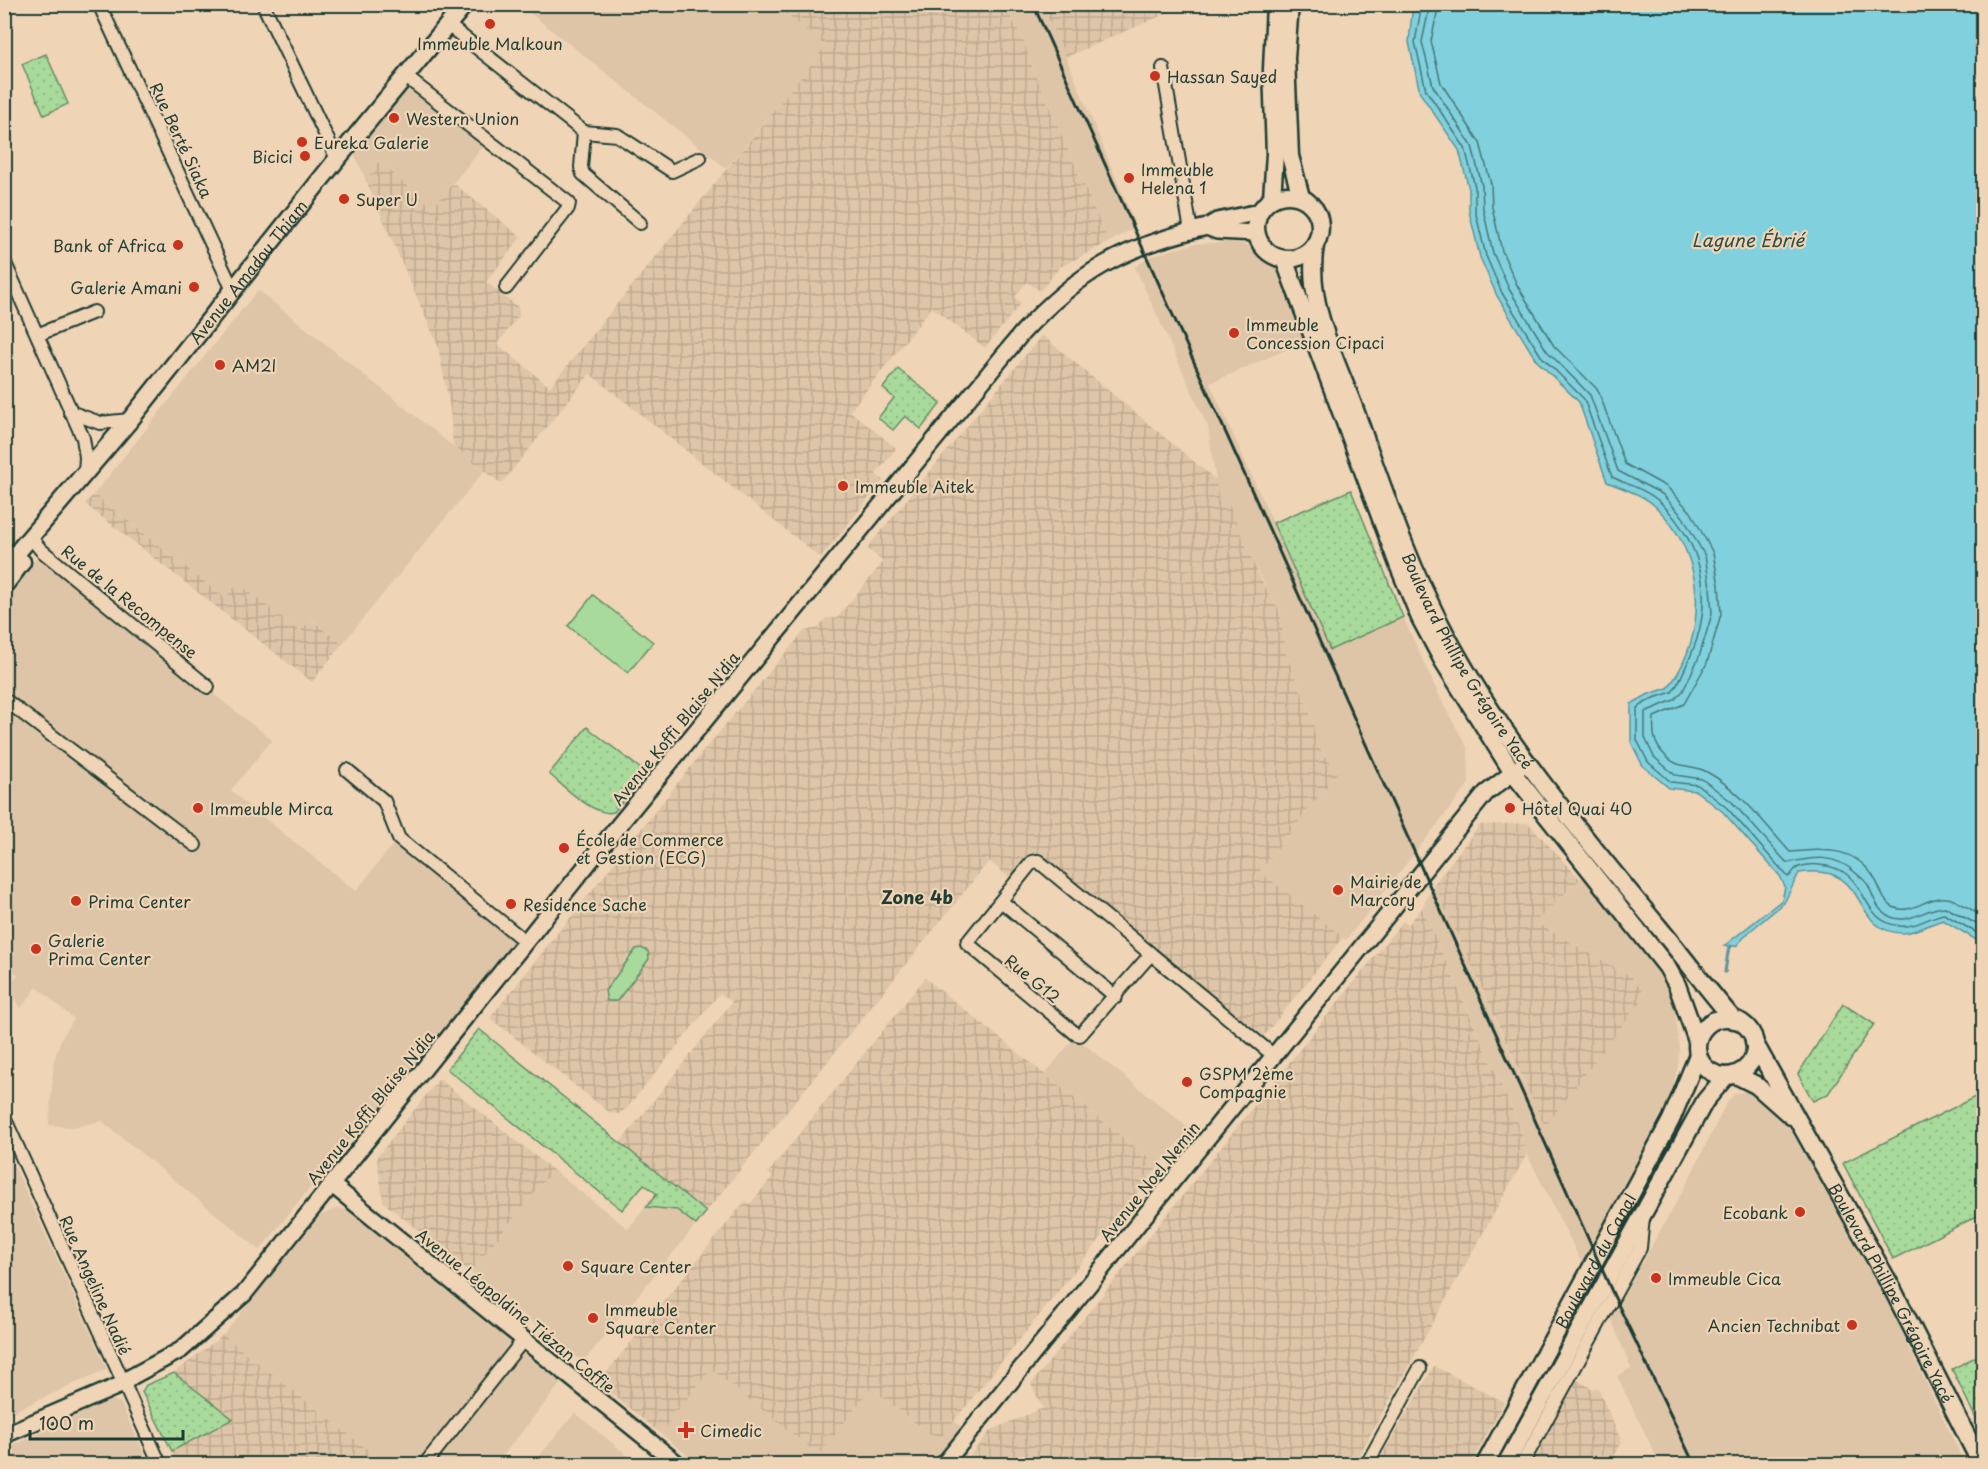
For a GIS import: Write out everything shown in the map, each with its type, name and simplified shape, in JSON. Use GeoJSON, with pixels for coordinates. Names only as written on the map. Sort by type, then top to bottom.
{"type":"FeatureCollection","features":[{"type":"Feature","properties":{"kind":"main road","name":"Avenue Amadou Thiam"},"geometry":{"type":"LineString","coordinates":[[4,568],[23,545],[32,539],[130,420],[232,290],[465,4]]}},
{"type":"Feature","properties":{"kind":"main road"},"geometry":{"type":"LineString","coordinates":[[1272,198],[1275,154],[1272,78],[1275,4]]}},
{"type":"Feature","properties":{"kind":"main road","name":"Boulevard Phillipe Grégoire Yacé"},"geometry":{"type":"LineString","coordinates":[[1290,4],[1287,58],[1290,156],[1301,197],[1309,202],[1320,218],[1319,237],[1312,263],[1321,317],[1414,567],[1462,664],[1498,722],[1616,877],[1734,1020]]}},
{"type":"Feature","properties":{"kind":"main road"},"geometry":{"type":"LineString","coordinates":[[1301,197],[1287,194],[1272,198],[1259,212],[1256,233],[1263,248],[1284,259],[1302,257],[1315,246]]}},
{"type":"Feature","properties":{"kind":"main road","name":"Boulevard Phillipe Grégoire Yacé"},"geometry":{"type":"LineString","coordinates":[[1284,259],[1350,440],[1420,618],[1472,709],[1513,773],[1658,954],[1677,984],[1697,1048]]}},
{"type":"Feature","properties":{"kind":"main road","name":"Avenue Amadou Thiam"},"geometry":{"type":"LineString","coordinates":[[4,586],[28,551],[32,539]]}},
{"type":"Feature","properties":{"kind":"main road"},"geometry":{"type":"LineString","coordinates":[[1715,1020],[1734,1020],[1747,1028],[1754,1042],[1753,1058],[1743,1071],[1731,1076],[1708,1070],[1697,1048],[1707,1025],[1715,1020]]}},
{"type":"Feature","properties":{"kind":"main road","name":"Boulevard Phillipe Grégoire Yacé"},"geometry":{"type":"LineString","coordinates":[[1754,1042],[1883,1271],[1978,1463]]}},
{"type":"Feature","properties":{"kind":"main road","name":"Boulevard du Canal"},"geometry":{"type":"LineString","coordinates":[[1485,1464],[1671,1120],[1697,1048]]}},
{"type":"Feature","properties":{"kind":"main road","name":"Boulevard Phillipe Grégoire Yacé"},"geometry":{"type":"LineString","coordinates":[[1731,1076],[1756,1085],[1800,1124]]}},
{"type":"Feature","properties":{"kind":"main road","name":"Boulevard du Canal"},"geometry":{"type":"LineString","coordinates":[[1506,1464],[1705,1101],[1731,1076]]}},
{"type":"Feature","properties":{"kind":"street","name":"Rue Berté Siaka"},"geometry":{"type":"LineString","coordinates":[[99,4],[232,290]]}},
{"type":"Feature","properties":{"kind":"street"},"geometry":{"type":"LineString","coordinates":[[263,4],[338,159]]}},
{"type":"Feature","properties":{"kind":"street"},"geometry":{"type":"LineString","coordinates":[[448,25],[584,132],[617,135],[672,171],[700,158]]}},
{"type":"Feature","properties":{"kind":"street"},"geometry":{"type":"LineString","coordinates":[[1163,68],[1191,231]]}},
{"type":"Feature","properties":{"kind":"street"},"geometry":{"type":"LineString","coordinates":[[406,77],[569,203],[568,208],[506,288]]}},
{"type":"Feature","properties":{"kind":"street"},"geometry":{"type":"LineString","coordinates":[[584,132],[581,168],[583,174],[640,223]]}},
{"type":"Feature","properties":{"kind":"street","name":"Avenue Koffi Blaise N'dia"},"geometry":{"type":"LineString","coordinates":[[4,1435],[125,1380],[181,1350],[221,1317],[251,1286],[526,942],[1044,309],[1073,282],[1105,262],[1217,221],[1259,212]]}},
{"type":"Feature","properties":{"kind":"street","name":"Avenue Koffi Blaise N'dia"},"geometry":{"type":"LineString","coordinates":[[1207,226],[1217,231],[1256,233]]}},
{"type":"Feature","properties":{"kind":"street"},"geometry":{"type":"LineString","coordinates":[[4,261],[83,438],[87,457],[85,474]]}},
{"type":"Feature","properties":{"kind":"street"},"geometry":{"type":"LineString","coordinates":[[37,335],[94,312]]}},
{"type":"Feature","properties":{"kind":"street"},"geometry":{"type":"LineString","coordinates":[[70,412],[100,423],[130,420]]}},
{"type":"Feature","properties":{"kind":"street","name":"Rue de la Recompense"},"geometry":{"type":"LineString","coordinates":[[32,539],[41,550],[208,687]]}},
{"type":"Feature","properties":{"kind":"street"},"geometry":{"type":"LineString","coordinates":[[4,699],[195,845]]}},
{"type":"Feature","properties":{"kind":"street","name":"Avenue Noel Nemin"},"geometry":{"type":"LineString","coordinates":[[945,1464],[1486,793],[1527,762]]}},
{"type":"Feature","properties":{"kind":"street"},"geometry":{"type":"LineString","coordinates":[[347,770],[384,801],[399,838],[526,942]]}},
{"type":"Feature","properties":{"kind":"street","name":"Rue G12"},"geometry":{"type":"LineString","coordinates":[[1151,954],[1085,1033],[1076,1034],[968,946],[968,938],[1001,902],[1032,862],[1038,861],[1151,954],[1273,1055]]}},
{"type":"Feature","properties":{"kind":"street"},"geometry":{"type":"LineString","coordinates":[[1001,902],[1116,997]]}},
{"type":"Feature","properties":{"kind":"street","name":"Rue Angeline Nadié"},"geometry":{"type":"LineString","coordinates":[[4,1117],[125,1380],[160,1464]]}},
{"type":"Feature","properties":{"kind":"street","name":"Avenue Léopoldine Tiézan Coffie"},"geometry":{"type":"LineString","coordinates":[[331,1184],[678,1464]]}},
{"type":"Feature","properties":{"kind":"street","name":"Boulevard du Canal"},"geometry":{"type":"LineString","coordinates":[[1522,1464],[1640,1248],[1644,1213]]}},
{"type":"Feature","properties":{"kind":"street"},"geometry":{"type":"LineString","coordinates":[[425,1464],[524,1339]]}},
{"type":"Feature","properties":{"kind":"street"},"geometry":{"type":"LineString","coordinates":[[1367,1464],[1420,1368]]}},
{"type":"Feature","properties":{"kind":"shaded area"},"geometry":{"type":"Polygon","coordinates":[[[520,5],[774,5],[827,46],[726,168],[520,5]]]}},
{"type":"Feature","properties":{"kind":"shaded area"},"geometry":{"type":"Polygon","coordinates":[[[774,5],[1004,5],[1023,39],[1034,72],[1109,242],[1060,267],[1040,291],[1027,282],[1015,297],[1021,303],[985,348],[932,307],[850,411],[896,448],[876,474],[883,480],[821,558],[590,374],[501,484],[453,446],[450,409],[438,346],[366,180],[378,162],[433,207],[453,183],[521,237],[486,282],[518,307],[519,316],[497,344],[550,387],[826,46],[774,5]]]}},
{"type":"Feature","properties":{"kind":"shaded area"},"geometry":{"type":"Polygon","coordinates":[[[1004,5],[1042,5],[1066,57],[1136,227],[1109,242],[1034,72],[1023,39],[1004,5]]]}},
{"type":"Feature","properties":{"kind":"shaded area"},"geometry":{"type":"Polygon","coordinates":[[[1042,5],[1186,5],[1066,57],[1042,5]]]}},
{"type":"Feature","properties":{"kind":"shaded area"},"geometry":{"type":"Polygon","coordinates":[[[409,87],[483,147],[433,207],[378,162],[366,180],[355,155],[409,87]]]}},
{"type":"Feature","properties":{"kind":"shaded area"},"geometry":{"type":"Polygon","coordinates":[[[1234,242],[1248,245],[1276,265],[1306,341],[1210,383],[1330,650],[1403,617],[1444,706],[1468,749],[1469,784],[1346,940],[1260,871],[1338,772],[1316,744],[1313,721],[1285,651],[1281,613],[1219,502],[1208,427],[1135,267],[1151,256],[1193,244],[1234,242]]]}},
{"type":"Feature","properties":{"kind":"shaded area"},"geometry":{"type":"Polygon","coordinates":[[[258,290],[484,471],[342,644],[312,619],[301,633],[238,583],[225,598],[94,494],[258,290]]]}},
{"type":"Feature","properties":{"kind":"shaded area"},"geometry":{"type":"Polygon","coordinates":[[[1042,335],[1216,480],[1219,502],[1229,505],[1258,574],[1281,613],[1285,651],[1313,721],[1316,744],[1338,772],[1260,871],[1343,937],[1264,1036],[1035,853],[1013,880],[989,861],[706,1212],[620,1143],[732,1002],[720,993],[627,1108],[619,1114],[610,1113],[490,1018],[697,759],[804,631],[818,628],[825,619],[837,618],[883,562],[867,548],[1042,335]]]}},
{"type":"Feature","properties":{"kind":"shaded area"},"geometry":{"type":"Polygon","coordinates":[[[94,494],[225,598],[238,583],[300,632],[311,619],[342,644],[312,682],[85,504],[94,494]]]}},
{"type":"Feature","properties":{"kind":"shaded area"},"geometry":{"type":"Polygon","coordinates":[[[38,556],[272,740],[231,790],[245,803],[356,891],[394,843],[519,943],[409,1082],[339,1151],[260,1250],[102,1121],[73,1127],[49,1125],[54,1060],[61,1039],[74,1019],[37,987],[21,1008],[9,987],[18,975],[13,971],[8,976],[5,970],[4,599],[38,556]]]}},
{"type":"Feature","properties":{"kind":"shaded area"},"geometry":{"type":"Polygon","coordinates":[[[1528,823],[1580,879],[1535,922],[1632,977],[1645,995],[1651,988],[1545,1127],[1434,884],[1480,825],[1528,823]]]}},
{"type":"Feature","properties":{"kind":"shaded area"},"geometry":{"type":"Polygon","coordinates":[[[1585,874],[1665,976],[1674,1001],[1679,1047],[1678,1066],[1671,1095],[1583,1265],[1527,1154],[1521,1128],[1422,908],[1434,884],[1526,1088],[1645,995],[1632,977],[1535,922],[1585,874]]]}},
{"type":"Feature","properties":{"kind":"shaded area"},"geometry":{"type":"Polygon","coordinates":[[[1422,908],[1521,1129],[1527,1154],[1354,1464],[963,1464],[991,1430],[1043,1408],[1031,1384],[1403,921],[1408,925],[1422,908]]]}},
{"type":"Feature","properties":{"kind":"shaded area"},"geometry":{"type":"Polygon","coordinates":[[[925,978],[1159,1166],[938,1441],[871,1388],[819,1455],[711,1369],[660,1433],[598,1383],[745,1201],[750,1204],[772,1177],[768,1173],[925,978]]]}},
{"type":"Feature","properties":{"kind":"shaded area"},"geometry":{"type":"Polygon","coordinates":[[[1075,1037],[1190,1129],[1159,1166],[1045,1074],[1075,1037]]]}},
{"type":"Feature","properties":{"kind":"shaded area"},"geometry":{"type":"Polygon","coordinates":[[[439,1079],[553,1170],[470,1272],[383,1202],[377,1157],[439,1079]]]}},
{"type":"Feature","properties":{"kind":"shaded area"},"geometry":{"type":"Polygon","coordinates":[[[1751,1091],[1781,1116],[1848,1220],[1965,1464],[1660,1464],[1617,1376],[1631,1368],[1611,1318],[1686,1185],[1726,1104],[1735,1093],[1751,1091]]]}},
{"type":"Feature","properties":{"kind":"shaded area"},"geometry":{"type":"Polygon","coordinates":[[[5,1146],[107,1369],[4,1415],[5,1146]]]}},
{"type":"Feature","properties":{"kind":"shaded area","name":"Square Center"},"geometry":{"type":"Polygon","coordinates":[[[553,1170],[628,1229],[646,1207],[677,1210],[696,1225],[583,1362],[470,1272],[553,1170]]]}},
{"type":"Feature","properties":{"kind":"shaded area"},"geometry":{"type":"Polygon","coordinates":[[[338,1208],[347,1210],[561,1383],[496,1464],[386,1464],[223,1335],[320,1216],[338,1208]]]}},
{"type":"Feature","properties":{"kind":"shaded area"},"geometry":{"type":"Polygon","coordinates":[[[223,1335],[386,1464],[178,1464],[142,1392],[146,1385],[174,1373],[223,1335]]]}},
{"type":"Feature","properties":{"kind":"shaded area"},"geometry":{"type":"Polygon","coordinates":[[[1434,1366],[1504,1402],[1471,1464],[1377,1464],[1434,1366]]]}},
{"type":"Feature","properties":{"kind":"shaded area"},"geometry":{"type":"Polygon","coordinates":[[[711,1368],[818,1454],[871,1388],[938,1441],[954,1421],[963,1428],[934,1464],[699,1464],[660,1433],[711,1368]]]}},
{"type":"Feature","properties":{"kind":"shaded area"},"geometry":{"type":"Polygon","coordinates":[[[1577,1380],[1593,1389],[1598,1388],[1622,1443],[1607,1464],[1529,1464],[1577,1380]]]}},
{"type":"Feature","properties":{"kind":"shaded area"},"geometry":{"type":"Polygon","coordinates":[[[110,1400],[120,1402],[149,1464],[5,1464],[5,1452],[10,1447],[110,1400]]]}},
{"type":"Feature","properties":{"kind":"shaded area"},"geometry":{"type":"Polygon","coordinates":[[[575,1413],[638,1464],[533,1464],[575,1413]]]}},
{"type":"Feature","properties":{"kind":"green space"},"geometry":{"type":"Polygon","coordinates":[[[46,54],[68,104],[44,115],[22,64],[46,54]]]}},
{"type":"Feature","properties":{"kind":"green space"},"geometry":{"type":"Polygon","coordinates":[[[898,369],[941,403],[921,429],[905,416],[893,430],[878,418],[894,398],[883,388],[898,369]]]}},
{"type":"Feature","properties":{"kind":"green space"},"geometry":{"type":"Polygon","coordinates":[[[1351,490],[1403,617],[1330,650],[1273,523],[1351,490]]]}},
{"type":"Feature","properties":{"kind":"green space"},"geometry":{"type":"Polygon","coordinates":[[[593,595],[653,642],[628,673],[568,626],[593,595]]]}},
{"type":"Feature","properties":{"kind":"green space"},"geometry":{"type":"Polygon","coordinates":[[[587,727],[646,773],[614,812],[606,813],[589,806],[549,774],[587,727]]]}},
{"type":"Feature","properties":{"kind":"green space"},"geometry":{"type":"Polygon","coordinates":[[[641,948],[648,951],[649,959],[617,1001],[607,1001],[605,991],[636,949],[641,948]]]}},
{"type":"Feature","properties":{"kind":"green space"},"geometry":{"type":"Polygon","coordinates":[[[1843,1004],[1874,1024],[1828,1094],[1813,1101],[1798,1074],[1843,1004]]]}},
{"type":"Feature","properties":{"kind":"green space"},"geometry":{"type":"Polygon","coordinates":[[[479,1029],[706,1212],[696,1225],[677,1210],[646,1207],[657,1194],[644,1184],[622,1210],[447,1069],[479,1029]]]}},
{"type":"Feature","properties":{"kind":"green space"},"geometry":{"type":"Polygon","coordinates":[[[1977,1096],[1983,1101],[1983,1213],[1893,1259],[1843,1163],[1977,1096]]]}},
{"type":"Feature","properties":{"kind":"green space"},"geometry":{"type":"Polygon","coordinates":[[[1983,1353],[1983,1433],[1952,1369],[1983,1353]]]}},
{"type":"Feature","properties":{"kind":"green space"},"geometry":{"type":"Polygon","coordinates":[[[174,1373],[233,1419],[172,1451],[142,1392],[146,1385],[174,1373]]]}},
{"type":"Feature","properties":{"kind":"water","name":"Lagune Ébrié"},"geometry":{"type":"Polygon","coordinates":[[[1418,4],[1983,5],[1983,944],[1943,920],[1903,933],[1886,930],[1874,922],[1850,887],[1839,877],[1822,872],[1799,873],[1784,903],[1750,931],[1736,946],[1724,946],[1782,900],[1785,887],[1780,876],[1723,812],[1696,791],[1669,788],[1643,766],[1631,742],[1631,704],[1649,694],[1668,688],[1681,667],[1690,644],[1695,620],[1696,595],[1693,571],[1685,548],[1673,526],[1656,507],[1640,496],[1607,482],[1579,402],[1536,360],[1497,296],[1480,257],[1469,211],[1469,189],[1459,150],[1420,93],[1409,42],[1412,13],[1418,4]]]}},
{"type":"Feature","properties":{"kind":"waterway"},"geometry":{"type":"LineString","coordinates":[[1725,972],[1731,946]]}},
{"type":"Feature","properties":{"kind":"railway"},"geometry":{"type":"LineString","coordinates":[[1033,4],[1614,1296],[1694,1464]]}},
{"type":"Feature","properties":{"kind":"place","name":"Immeuble Malkoun"},"geometry":{"type":"Point","coordinates":[490,24]}},
{"type":"Feature","properties":{"kind":"place","name":"Hassan Sayed"},"geometry":{"type":"Point","coordinates":[1155,76]}},
{"type":"Feature","properties":{"kind":"place","name":"Western Union"},"geometry":{"type":"Point","coordinates":[394,118]}},
{"type":"Feature","properties":{"kind":"place","name":"Eureka Galerie"},"geometry":{"type":"Point","coordinates":[302,142]}},
{"type":"Feature","properties":{"kind":"place","name":"Bicici"},"geometry":{"type":"Point","coordinates":[305,156]}},
{"type":"Feature","properties":{"kind":"place","name":"Immeuble Helena 1"},"geometry":{"type":"Point","coordinates":[1129,178]}},
{"type":"Feature","properties":{"kind":"place","name":"Super U"},"geometry":{"type":"Point","coordinates":[344,199]}},
{"type":"Feature","properties":{"kind":"place","name":"Bank of Africa"},"geometry":{"type":"Point","coordinates":[178,245]}},
{"type":"Feature","properties":{"kind":"place","name":"Galerie Amani"},"geometry":{"type":"Point","coordinates":[194,287]}},
{"type":"Feature","properties":{"kind":"place","name":"Immeuble Concession Cipaci"},"geometry":{"type":"Point","coordinates":[1234,333]}},
{"type":"Feature","properties":{"kind":"place","name":"AM2I"},"geometry":{"type":"Point","coordinates":[220,365]}},
{"type":"Feature","properties":{"kind":"place","name":"Immeuble Aitek"},"geometry":{"type":"Point","coordinates":[843,486]}},
{"type":"Feature","properties":{"kind":"place","name":"Immeuble Mirca"},"geometry":{"type":"Point","coordinates":[198,808]}},
{"type":"Feature","properties":{"kind":"place","name":"Hôtel Quai 40"},"geometry":{"type":"Point","coordinates":[1510,808]}},
{"type":"Feature","properties":{"kind":"place","name":"École de Commerce et Gestion (ECG)"},"geometry":{"type":"Point","coordinates":[564,848]}},
{"type":"Feature","properties":{"kind":"place","name":"Mairie de Marcory"},"geometry":{"type":"Point","coordinates":[1338,890]}},
{"type":"Feature","properties":{"kind":"place","name":"Prima Center"},"geometry":{"type":"Point","coordinates":[76,901]}},
{"type":"Feature","properties":{"kind":"place","name":"Residence Sache"},"geometry":{"type":"Point","coordinates":[511,904]}},
{"type":"Feature","properties":{"kind":"place","name":"Galerie Prima Center"},"geometry":{"type":"Point","coordinates":[36,949]}},
{"type":"Feature","properties":{"kind":"place","name":"GSPM 2ème Compagnie"},"geometry":{"type":"Point","coordinates":[1187,1082]}},
{"type":"Feature","properties":{"kind":"place","name":"Ecobank"},"geometry":{"type":"Point","coordinates":[1800,1212]}},
{"type":"Feature","properties":{"kind":"place","name":"Square Center"},"geometry":{"type":"Point","coordinates":[568,1266]}},
{"type":"Feature","properties":{"kind":"place","name":"Immeuble Cica"},"geometry":{"type":"Point","coordinates":[1656,1278]}},
{"type":"Feature","properties":{"kind":"place","name":"Immeuble Square Center"},"geometry":{"type":"Point","coordinates":[593,1318]}},
{"type":"Feature","properties":{"kind":"place","name":"Ancien Technibat"},"geometry":{"type":"Point","coordinates":[1852,1325]}},
{"type":"Feature","properties":{"kind":"place","name":"Cimedic"},"geometry":{"type":"Point","coordinates":[686,1430]}},
{"type":"Feature","properties":{"kind":"district","name":"Zone 4b"},"geometry":{"type":"Point","coordinates":[917,896]}}]}
